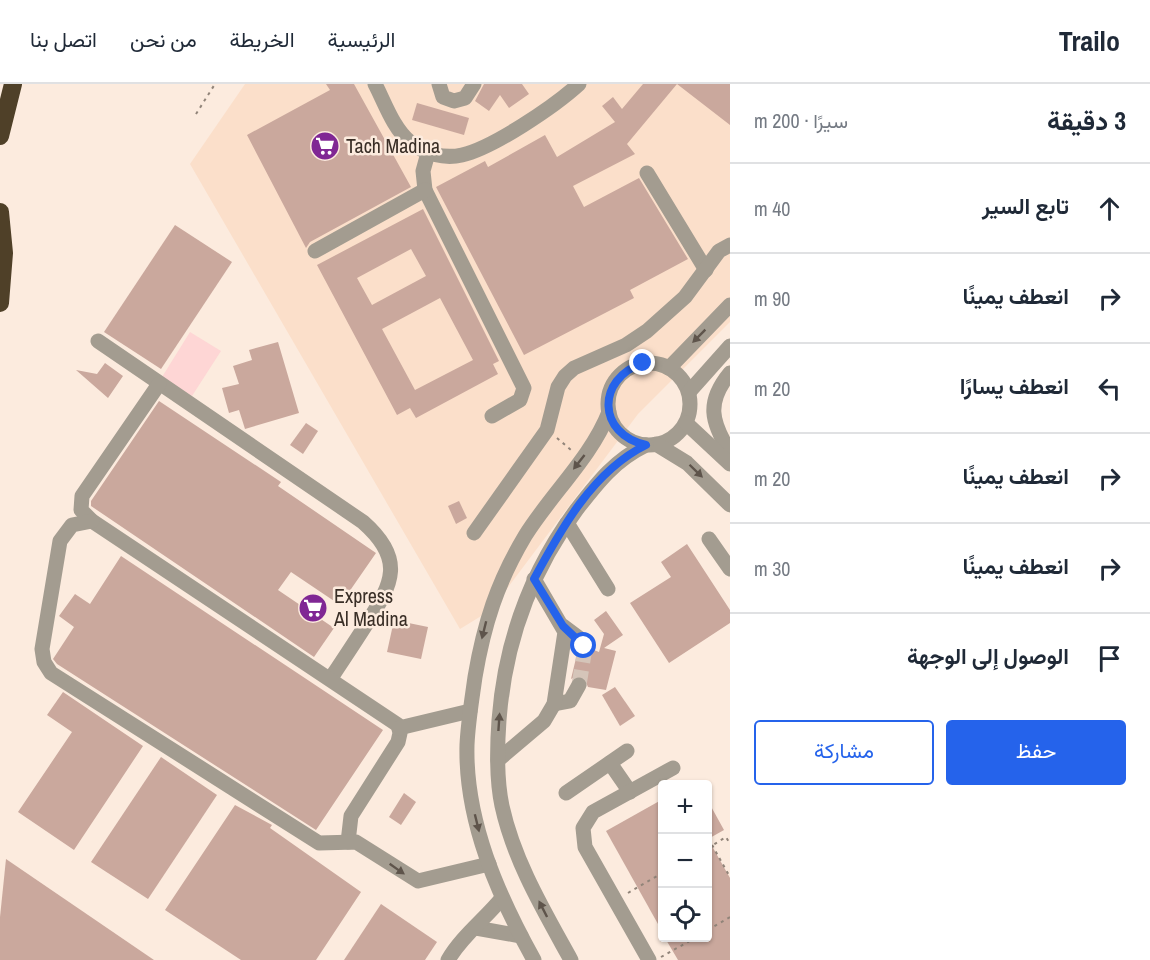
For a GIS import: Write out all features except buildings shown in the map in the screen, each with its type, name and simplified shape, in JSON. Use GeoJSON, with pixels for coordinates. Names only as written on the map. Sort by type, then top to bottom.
{"type":"FeatureCollection","features":[{"type":"Feature","properties":{"kind":"highway"},"geometry":{"type":"LineString","coordinates":[[0,136],[13,84]]}},
{"type":"Feature","properties":{"kind":"highway"},"geometry":{"type":"LineString","coordinates":[[0,212],[4,253],[0,303]]}},
{"type":"Feature","properties":{"kind":"street"},"geometry":{"type":"LineString","coordinates":[[375,84],[398,128],[411,143],[428,153],[460,155],[481,148],[546,110],[579,84]]}},
{"type":"Feature","properties":{"kind":"street"},"geometry":{"type":"LineString","coordinates":[[439,84],[443,97],[454,101],[465,98],[474,84]]}},
{"type":"Feature","properties":{"kind":"street"},"geometry":{"type":"LineString","coordinates":[[428,153],[423,171],[425,190],[523,384],[524,392],[520,400],[492,416]]}},
{"type":"Feature","properties":{"kind":"street"},"geometry":{"type":"LineString","coordinates":[[646,173],[706,270]]}},
{"type":"Feature","properties":{"kind":"street"},"geometry":{"type":"LineString","coordinates":[[315,251],[425,190]]}},
{"type":"Feature","properties":{"kind":"street"},"geometry":{"type":"LineString","coordinates":[[474,533],[547,430],[558,387],[565,376],[574,368],[626,345],[648,331],[685,297],[718,251],[730,245]]}},
{"type":"Feature","properties":{"kind":"street"},"geometry":{"type":"LineString","coordinates":[[669,368],[730,305]]}},
{"type":"Feature","properties":{"kind":"street"},"geometry":{"type":"LineString","coordinates":[[98,341],[363,522],[382,544],[391,570],[389,586],[331,678]]}},
{"type":"Feature","properties":{"kind":"street"},"geometry":{"type":"LineString","coordinates":[[689,392],[730,346]]}},
{"type":"Feature","properties":{"kind":"street"},"geometry":{"type":"LineString","coordinates":[[571,960],[525,872],[508,829],[502,804],[498,760],[501,697],[507,657],[518,617],[534,579],[567,522],[616,463],[651,445],[678,434],[686,423],[690,408],[689,392],[681,378],[669,368],[656,363],[630,368],[612,386],[608,399],[609,412],[618,431],[626,438],[651,445],[687,463],[730,504]]}},
{"type":"Feature","properties":{"kind":"street"},"geometry":{"type":"LineString","coordinates":[[730,373],[718,390],[713,416],[718,434],[730,452]]}},
{"type":"Feature","properties":{"kind":"street"},"geometry":{"type":"LineString","coordinates":[[159,384],[80,500],[81,510],[92,520],[395,722],[399,728],[398,742],[351,816],[348,842]]}},
{"type":"Feature","properties":{"kind":"street"},"geometry":{"type":"LineString","coordinates":[[534,960],[502,898],[489,864],[475,815],[469,782],[467,746],[470,711],[483,629],[497,590],[526,534],[593,444],[609,412]]}},
{"type":"Feature","properties":{"kind":"street"},"geometry":{"type":"LineString","coordinates":[[686,423],[730,464]]}},
{"type":"Feature","properties":{"kind":"street"},"geometry":{"type":"LineString","coordinates":[[92,520],[72,525],[60,541],[42,649],[47,668],[319,843],[327,845],[360,843],[410,878],[418,881],[489,864]]}},
{"type":"Feature","properties":{"kind":"street"},"geometry":{"type":"LineString","coordinates":[[567,522],[608,589]]}},
{"type":"Feature","properties":{"kind":"street"},"geometry":{"type":"LineString","coordinates":[[709,539],[730,568]]}},
{"type":"Feature","properties":{"kind":"street"},"geometry":{"type":"LineString","coordinates":[[534,579],[563,626],[579,638],[585,648]]}},
{"type":"Feature","properties":{"kind":"street"},"geometry":{"type":"LineString","coordinates":[[498,760],[544,721],[554,704],[565,644],[563,626]]}},
{"type":"Feature","properties":{"kind":"street"},"geometry":{"type":"LineString","coordinates":[[554,704],[570,701],[579,685]]}},
{"type":"Feature","properties":{"kind":"street"},"geometry":{"type":"LineString","coordinates":[[399,728],[470,711]]}},
{"type":"Feature","properties":{"kind":"street"},"geometry":{"type":"LineString","coordinates":[[566,793],[627,751]]}},
{"type":"Feature","properties":{"kind":"street"},"geometry":{"type":"LineString","coordinates":[[610,763],[630,792]]}},
{"type":"Feature","properties":{"kind":"street"},"geometry":{"type":"LineString","coordinates":[[649,960],[585,847],[583,828],[593,812],[673,768]]}},
{"type":"Feature","properties":{"kind":"street"},"geometry":{"type":"LineString","coordinates":[[448,960],[460,942],[477,928],[502,898]]}},
{"type":"Feature","properties":{"kind":"street"},"geometry":{"type":"LineString","coordinates":[[477,928],[521,936]]}},
{"type":"Feature","properties":{"kind":"path"},"geometry":{"type":"LineString","coordinates":[[196,114],[215,84]]}},
{"type":"Feature","properties":{"kind":"path"},"geometry":{"type":"LineString","coordinates":[[730,844],[726,837],[712,845],[730,877]]}},
{"type":"Feature","properties":{"kind":"path"},"geometry":{"type":"LineString","coordinates":[[615,900],[658,876]]}},
{"type":"Feature","properties":{"kind":"path"},"geometry":{"type":"LineString","coordinates":[[712,928],[730,917]]}},
{"type":"Feature","properties":{"kind":"path"},"geometry":{"type":"LineString","coordinates":[[656,960],[688,942]]}},
{"type":"Feature","properties":{"kind":"shaded area"},"geometry":{"type":"Polygon","coordinates":[[[245,84],[730,84],[730,322],[638,414],[491,610],[460,629],[190,164],[245,84]]]}},
{"type":"Feature","properties":{"kind":"shaded area"},"geometry":{"type":"Polygon","coordinates":[[[190,332],[221,351],[192,396],[162,377],[190,332]]]}},
{"type":"Feature","properties":{"kind":"tunnel"},"geometry":{"type":"LineString","coordinates":[[579,685],[585,648]]}},
{"type":"Feature","properties":{"kind":"place","name":"Tach Madina"},"geometry":{"type":"Point","coordinates":[325,146]}},
{"type":"Feature","properties":{"kind":"place","name":"Express Al Madina"},"geometry":{"type":"Point","coordinates":[313,608]}},
{"type":"Feature","properties":{"kind":"route"},"geometry":{"type":"LineString","coordinates":[[584,646],[579,638],[563,626],[534,579],[567,522],[599,481],[627,454],[646,445],[626,438],[618,431],[609,412],[608,399],[612,386],[620,375],[643,363]]}}]}
